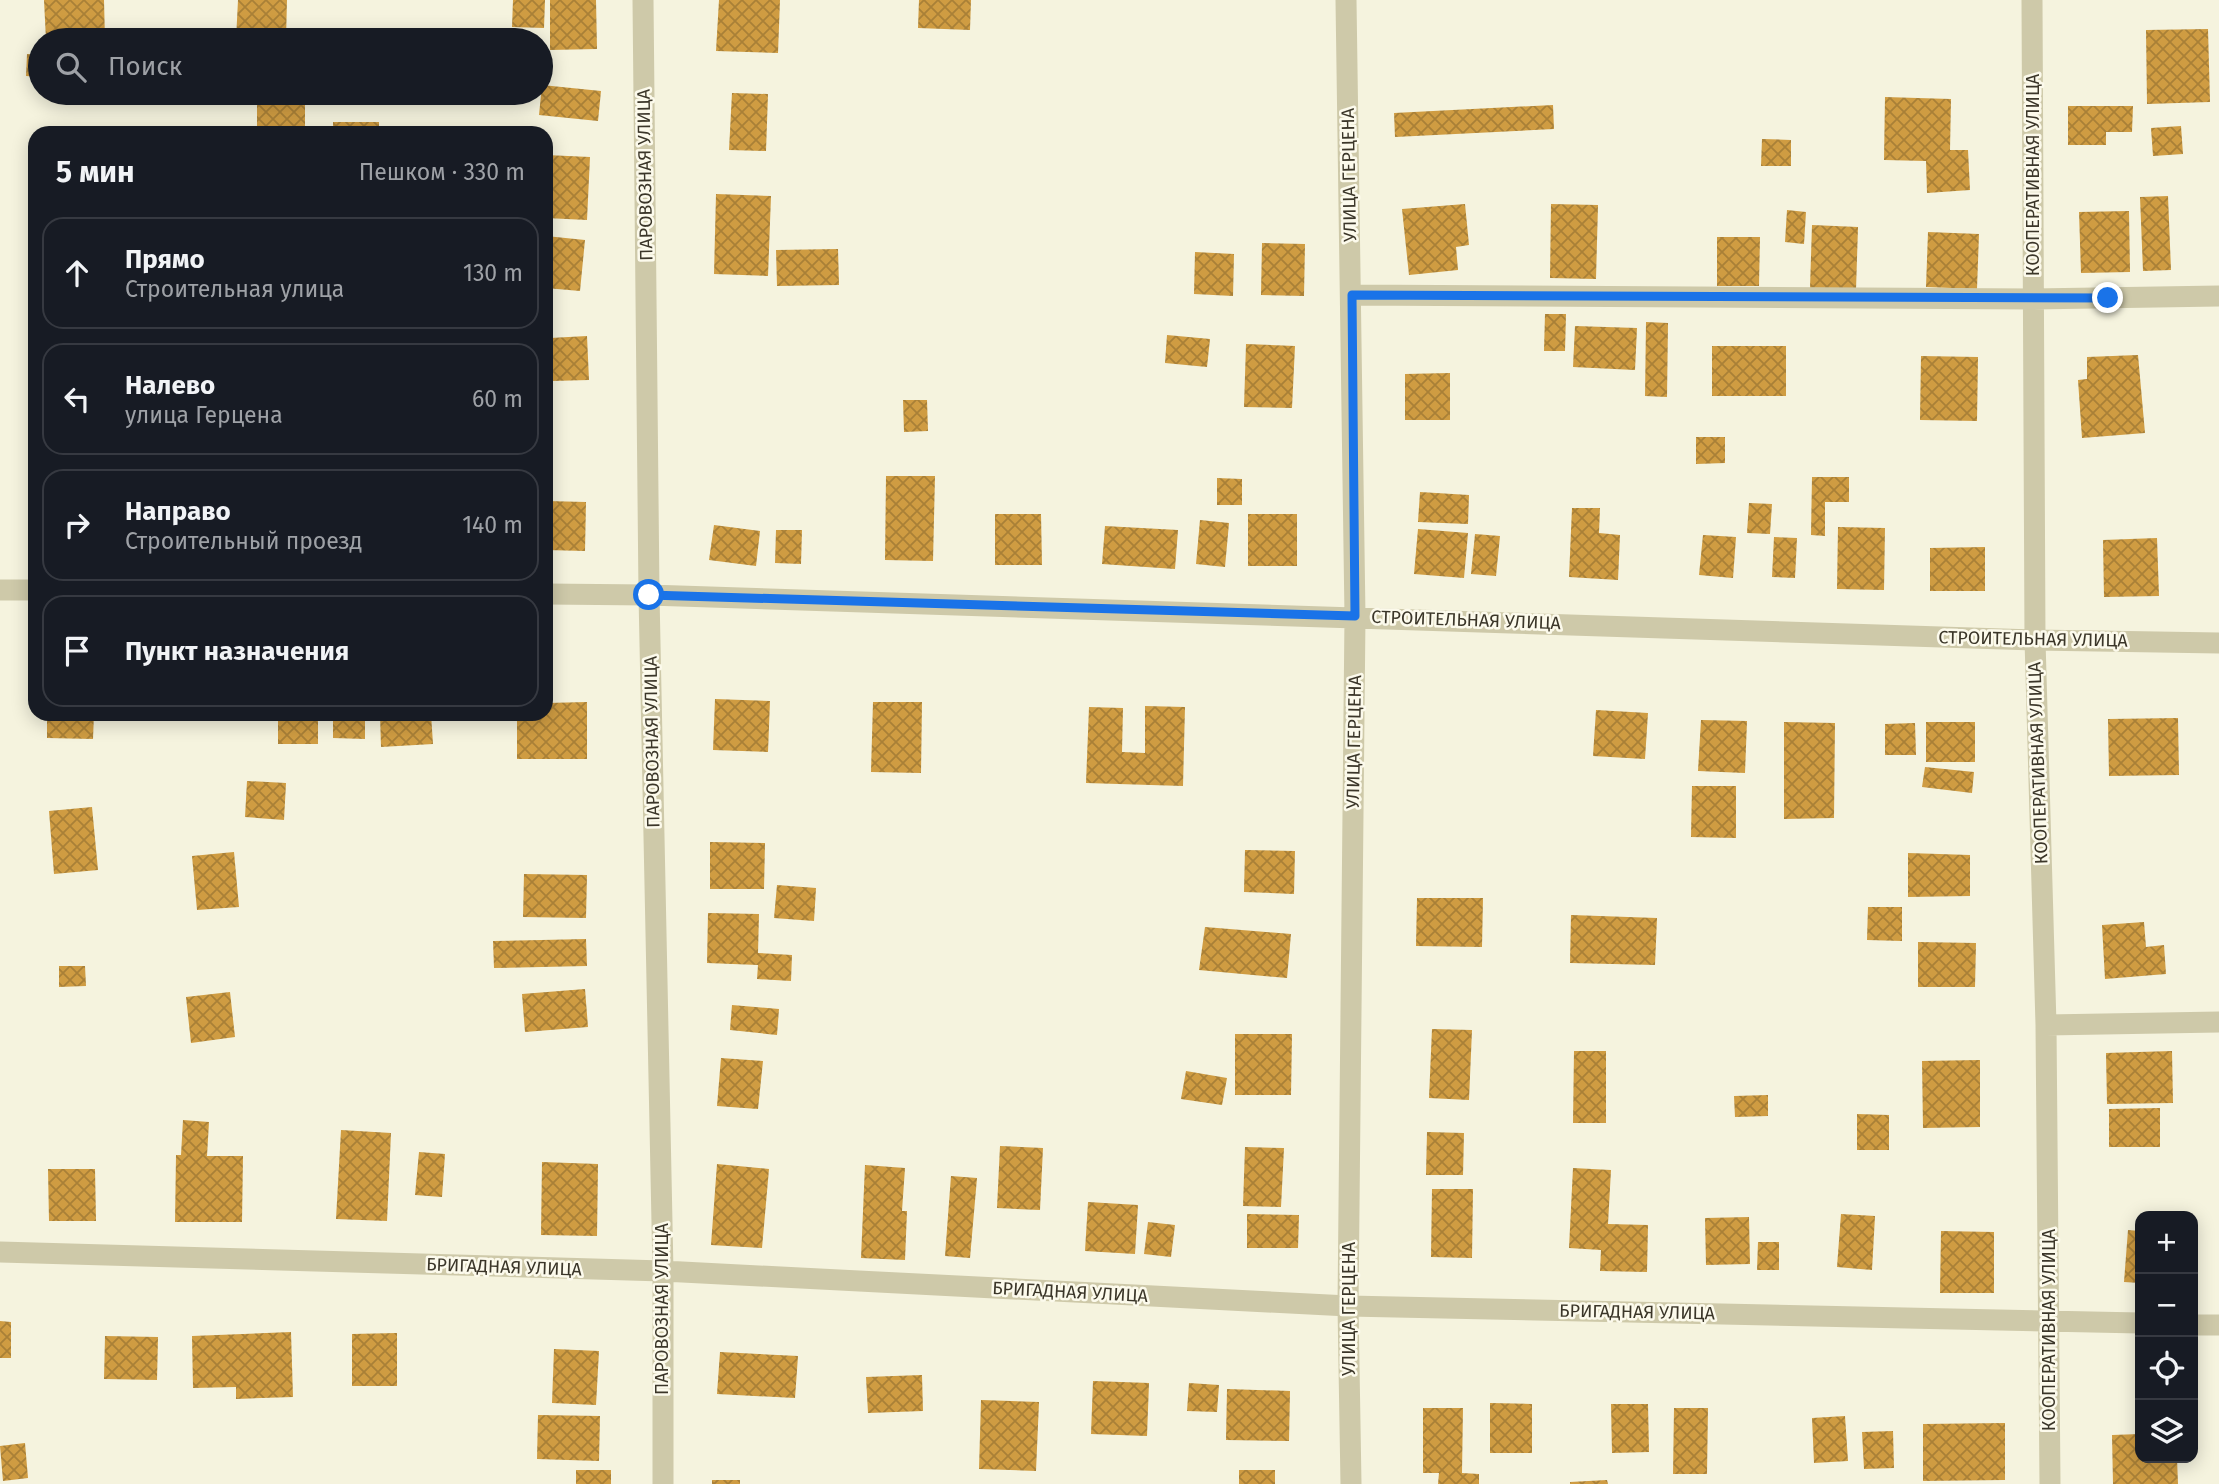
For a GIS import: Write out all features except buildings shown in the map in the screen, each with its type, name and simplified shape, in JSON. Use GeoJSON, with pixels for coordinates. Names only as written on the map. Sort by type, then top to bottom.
{"type":"FeatureCollection","features":[{"type":"Feature","properties":{"kind":"street","name":"ПАРОВОЗНАЯ УЛИЦА"},"geometry":{"type":"LineString","coordinates":[[643,0],[649,595],[663,1271],[663,1484]]}},
{"type":"Feature","properties":{"kind":"street","name":"УЛИЦА ГЕРЦЕНА"},"geometry":{"type":"LineString","coordinates":[[1346,0],[1355,616],[1348,1306],[1352,1484]]}},
{"type":"Feature","properties":{"kind":"street","name":"КООПЕРАТИВНАЯ УЛИЦА"},"geometry":{"type":"LineString","coordinates":[[2032,0],[2035,640],[2046,1025],[2050,1484]]}},
{"type":"Feature","properties":{"kind":"street"},"geometry":{"type":"LineString","coordinates":[[1352,295],[2033,299],[2219,296]]}},
{"type":"Feature","properties":{"kind":"street"},"geometry":{"type":"LineString","coordinates":[[0,590],[28,590]]}},
{"type":"Feature","properties":{"kind":"street","name":"СТРОИТЕЛЬНАЯ УЛИЦА"},"geometry":{"type":"LineString","coordinates":[[553,594],[1355,616],[2035,640],[2219,643]]}},
{"type":"Feature","properties":{"kind":"street"},"geometry":{"type":"LineString","coordinates":[[2046,1025],[2219,1022]]}},
{"type":"Feature","properties":{"kind":"street","name":"БРИГАДНАЯ УЛИЦА"},"geometry":{"type":"LineString","coordinates":[[0,1252],[663,1271],[1348,1306],[2135,1323]]}},
{"type":"Feature","properties":{"kind":"street"},"geometry":{"type":"LineString","coordinates":[[2198,1325],[2219,1325]]}},
{"type":"Feature","properties":{"kind":"route"},"geometry":{"type":"LineString","coordinates":[[649,595],[1355,616],[1352,295],[2108,298]]}}]}
